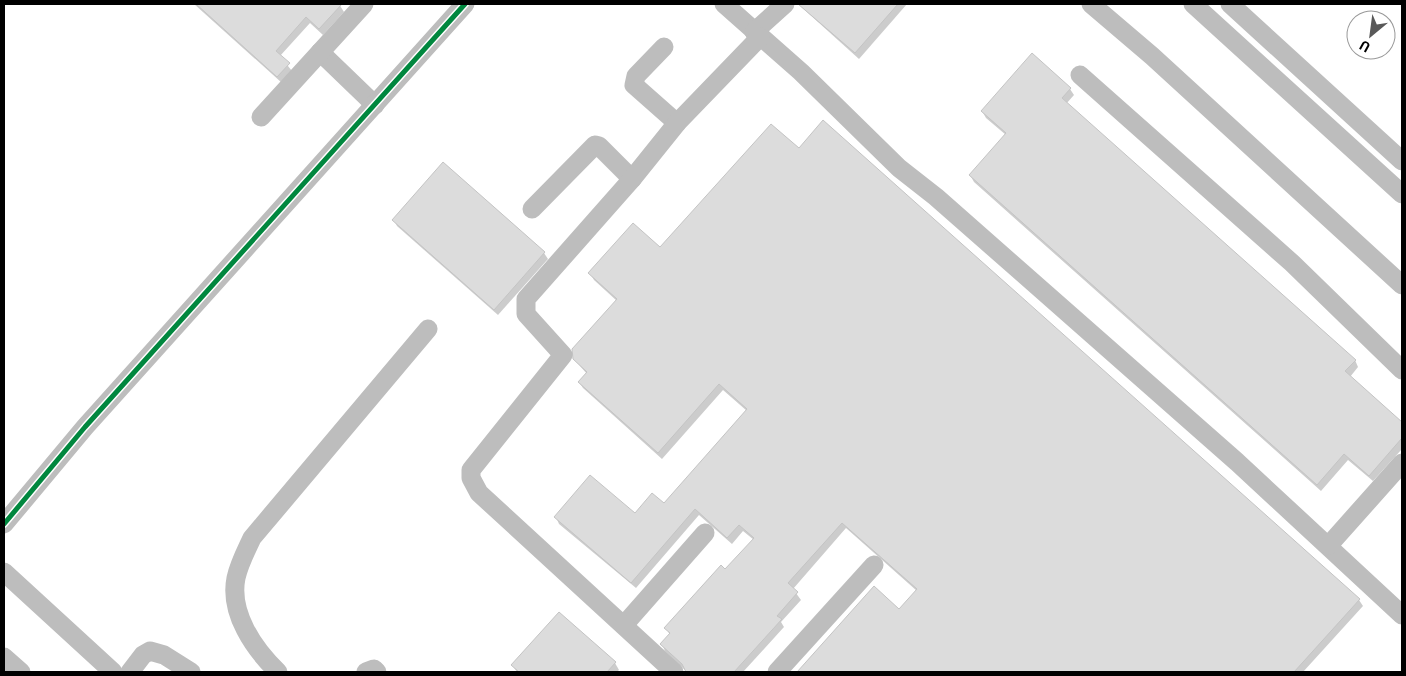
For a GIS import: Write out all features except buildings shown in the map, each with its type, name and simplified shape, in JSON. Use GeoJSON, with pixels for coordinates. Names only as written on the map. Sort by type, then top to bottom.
{"type":"FeatureCollection","features":[{"type":"Feature","properties":{"kind":"street"},"geometry":{"type":"LineString","coordinates":[[261,117],[364,4]]}},
{"type":"Feature","properties":{"kind":"street"},"geometry":{"type":"LineString","coordinates":[[4,524],[85,427],[465,4]]}},
{"type":"Feature","properties":{"kind":"street"},"geometry":{"type":"LineString","coordinates":[[724,4],[801,72],[899,168],[936,197],[1329,545],[1402,615]]}},
{"type":"Feature","properties":{"kind":"street"},"geometry":{"type":"LineString","coordinates":[[674,672],[479,493],[471,478],[471,470],[476,461],[563,355],[526,314],[526,300],[678,123],[785,4]]}},
{"type":"Feature","properties":{"kind":"street"},"geometry":{"type":"LineString","coordinates":[[1091,4],[1152,56],[1402,285]]}},
{"type":"Feature","properties":{"kind":"street"},"geometry":{"type":"LineString","coordinates":[[1194,4],[1402,194]]}},
{"type":"Feature","properties":{"kind":"street"},"geometry":{"type":"LineString","coordinates":[[1230,4],[1402,161]]}},
{"type":"Feature","properties":{"kind":"street"},"geometry":{"type":"LineString","coordinates":[[664,47],[636,76],[634,85],[678,123]]}},
{"type":"Feature","properties":{"kind":"street"},"geometry":{"type":"LineString","coordinates":[[320,52],[375,106]]}},
{"type":"Feature","properties":{"kind":"street"},"geometry":{"type":"LineString","coordinates":[[1080,75],[1292,263],[1402,370]]}},
{"type":"Feature","properties":{"kind":"street"},"geometry":{"type":"LineString","coordinates":[[532,209],[595,145],[600,146],[632,178]]}},
{"type":"Feature","properties":{"kind":"street"},"geometry":{"type":"LineString","coordinates":[[278,672],[256,648],[241,622],[235,596],[236,579],[242,560],[252,538],[428,329]]}},
{"type":"Feature","properties":{"kind":"street"},"geometry":{"type":"LineString","coordinates":[[1329,545],[1402,463]]}},
{"type":"Feature","properties":{"kind":"street"},"geometry":{"type":"LineString","coordinates":[[624,625],[705,533]]}},
{"type":"Feature","properties":{"kind":"street"},"geometry":{"type":"LineString","coordinates":[[777,672],[874,565]]}},
{"type":"Feature","properties":{"kind":"street"},"geometry":{"type":"LineString","coordinates":[[4,572],[113,672]]}},
{"type":"Feature","properties":{"kind":"street"},"geometry":{"type":"LineString","coordinates":[[130,672],[143,655],[150,651],[164,655],[191,672]]}},
{"type":"Feature","properties":{"kind":"street"},"geometry":{"type":"LineString","coordinates":[[4,657],[21,672]]}},
{"type":"Feature","properties":{"kind":"street"},"geometry":{"type":"LineString","coordinates":[[366,672],[374,669],[378,672]]}},
{"type":"Feature","properties":{"kind":"cycle path"},"geometry":{"type":"LineString","coordinates":[[4,524],[85,427],[465,4]]}}]}
